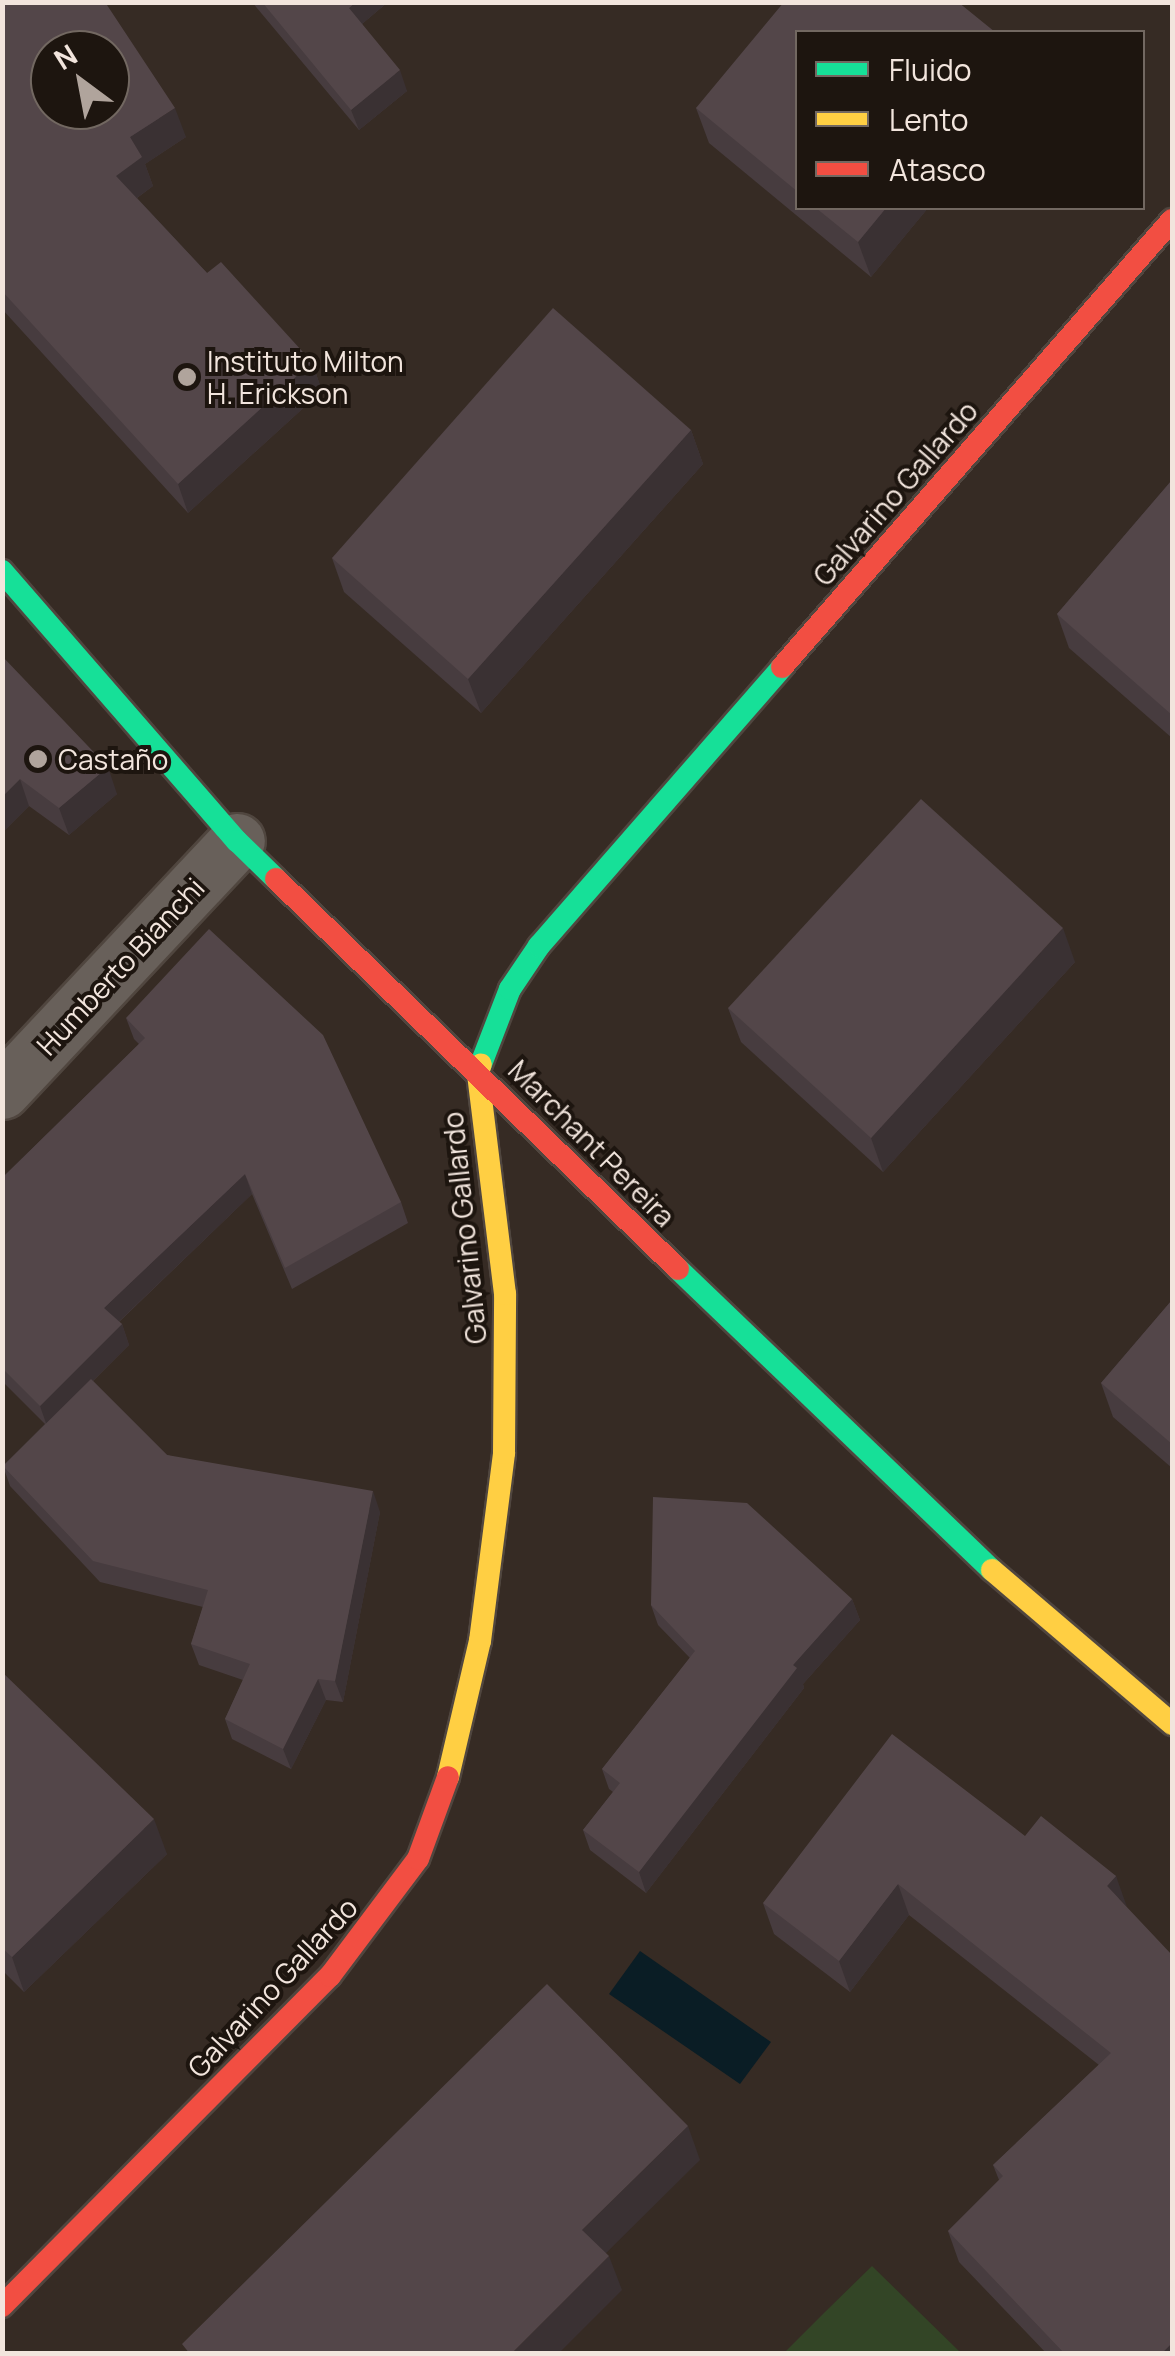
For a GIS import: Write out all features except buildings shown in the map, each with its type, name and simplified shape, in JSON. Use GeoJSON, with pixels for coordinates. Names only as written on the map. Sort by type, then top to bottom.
{"type":"FeatureCollection","features":[{"type":"Feature","properties":{"kind":"street","name":"Galvarino Gallardo"},"geometry":{"type":"LineString","coordinates":[[2,2306],[330,1976],[384,1910],[418,1860],[442,1801],[480,1642],[504,1453],[505,1294],[478,1073],[510,990],[539,946],[1172,220]]}},
{"type":"Feature","properties":{"kind":"street","name":"Marchant Pereira"},"geometry":{"type":"LineString","coordinates":[[2,571],[238,841],[938,1520],[1081,1650],[1172,1724]]}},
{"type":"Feature","properties":{"kind":"street","name":"Humberto Bianchi"},"geometry":{"type":"LineString","coordinates":[[2,1091],[238,841]]}},
{"type":"Feature","properties":{"kind":"green space"},"geometry":{"type":"Polygon","coordinates":[[[872,2266],[961,2353],[784,2353],[872,2266]]]}},
{"type":"Feature","properties":{"kind":"water"},"geometry":{"type":"Polygon","coordinates":[[[640,1951],[771,2042],[740,2084],[609,1994],[640,1951]]]}},
{"type":"Feature","properties":{"kind":"traffic: fast"},"geometry":{"type":"LineString","coordinates":[[2,571],[237,841],[276,879]]}},
{"type":"Feature","properties":{"kind":"traffic: fast"},"geometry":{"type":"LineString","coordinates":[[481,1064],[510,989],[539,946],[782,667]]}},
{"type":"Feature","properties":{"kind":"traffic: fast"},"geometry":{"type":"LineString","coordinates":[[678,1269],[992,1570]]}},
{"type":"Feature","properties":{"kind":"traffic: slow"},"geometry":{"type":"LineString","coordinates":[[448,1777],[480,1641],[504,1453],[505,1294],[478,1073],[481,1064]]}},
{"type":"Feature","properties":{"kind":"traffic: slow"},"geometry":{"type":"LineString","coordinates":[[992,1570],[1172,1724]]}},
{"type":"Feature","properties":{"kind":"traffic: jam"},"geometry":{"type":"LineString","coordinates":[[782,667],[1172,220]]}},
{"type":"Feature","properties":{"kind":"traffic: jam"},"geometry":{"type":"LineString","coordinates":[[276,879],[678,1269]]}},
{"type":"Feature","properties":{"kind":"traffic: jam"},"geometry":{"type":"LineString","coordinates":[[2,2306],[330,1976],[418,1859],[448,1777]]}},
{"type":"Feature","properties":{"kind":"place","name":"Instituto Milton H. Erickson"},"geometry":{"type":"Point","coordinates":[187,377]}},
{"type":"Feature","properties":{"kind":"place","name":"Castaño"},"geometry":{"type":"Point","coordinates":[38,759]}}]}
